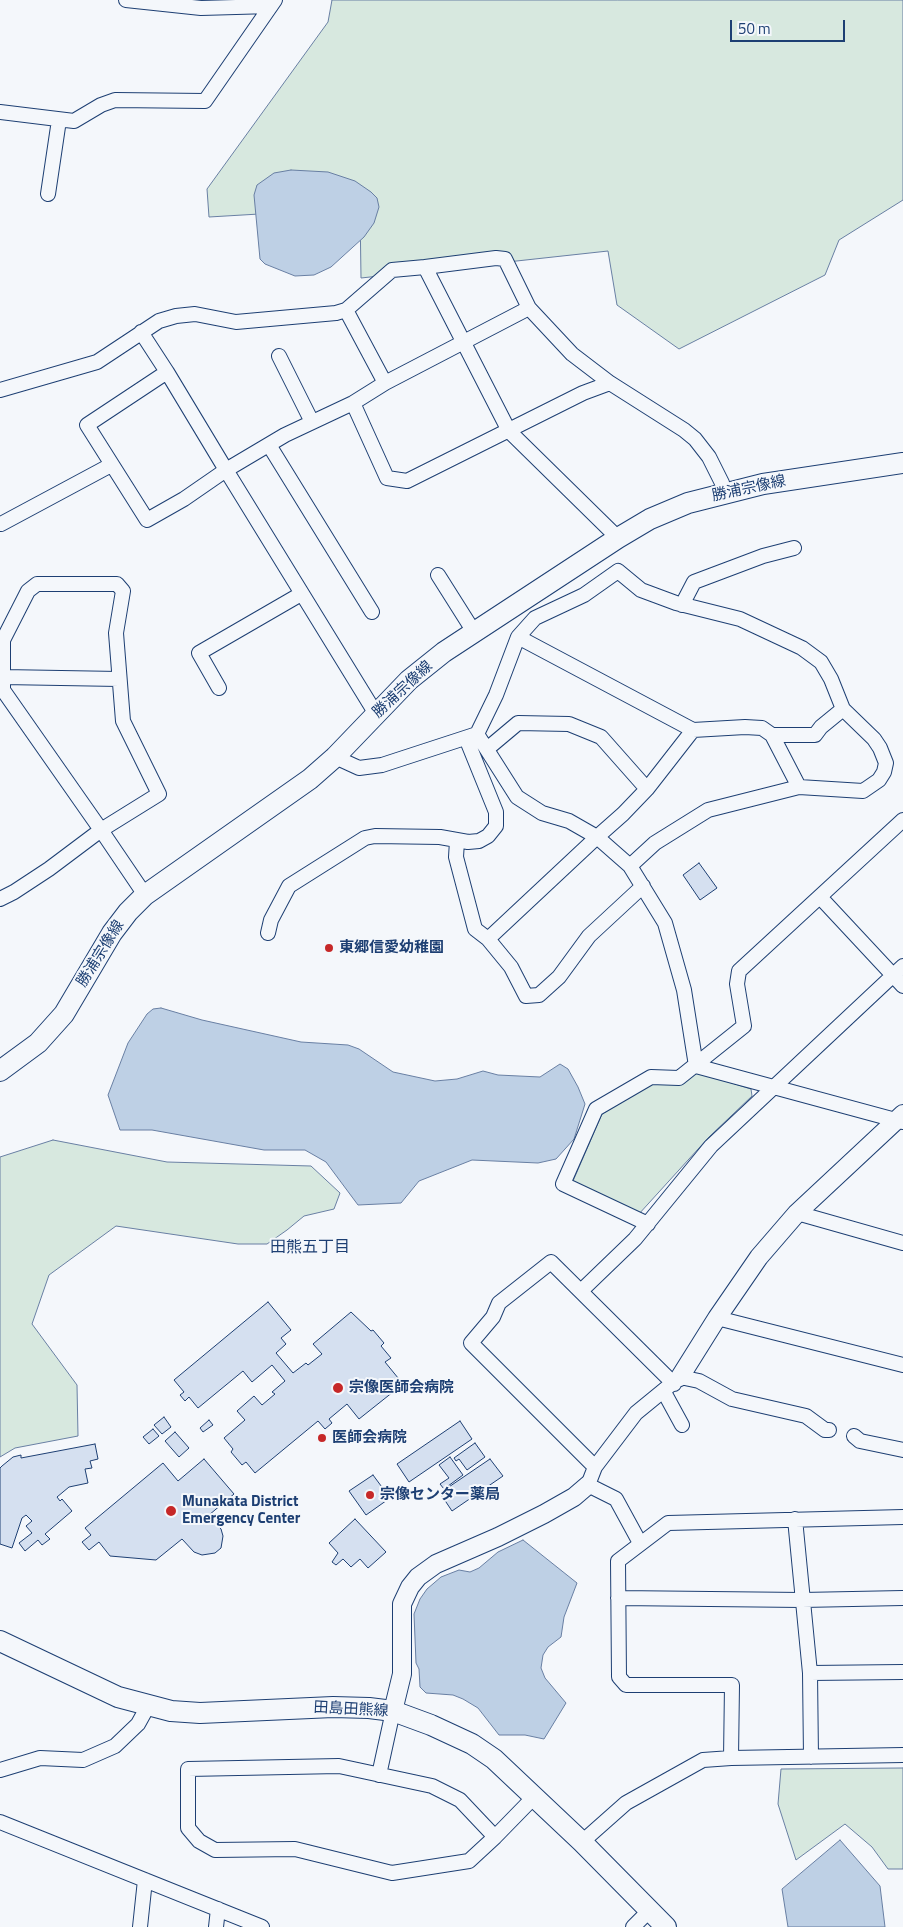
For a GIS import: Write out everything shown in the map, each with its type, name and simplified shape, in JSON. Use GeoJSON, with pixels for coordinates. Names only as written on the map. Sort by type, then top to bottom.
{"type":"FeatureCollection","features":[{"type":"Feature","properties":{"kind":"main road","name":"勝浦宗像線"},"geometry":{"type":"LineString","coordinates":[[0,1071],[38,1043],[64,1014],[112,934],[128,912],[145,895],[284,799],[335,757],[409,680],[444,652],[618,538],[650,519],[688,503],[725,492],[763,484],[903,463]]}},
{"type":"Feature","properties":{"kind":"main road","name":"田島田熊線"},"geometry":{"type":"LineString","coordinates":[[0,1641],[118,1697],[171,1711],[200,1713],[333,1707],[369,1708],[393,1711],[431,1725],[472,1744],[494,1759],[582,1842],[666,1927]]}},
{"type":"Feature","properties":{"kind":"street"},"geometry":{"type":"LineString","coordinates":[[126,0],[201,8],[273,3]]}},
{"type":"Feature","properties":{"kind":"street"},"geometry":{"type":"LineString","coordinates":[[0,112],[74,121],[101,105],[115,100],[205,100],[273,3]]}},
{"type":"Feature","properties":{"kind":"street"},"geometry":{"type":"LineString","coordinates":[[48,194],[59,120]]}},
{"type":"Feature","properties":{"kind":"street"},"geometry":{"type":"LineString","coordinates":[[0,390],[97,362],[159,321],[176,316],[195,314],[236,322],[302,318],[336,313],[346,310],[392,270],[496,258],[505,259],[529,308],[572,354],[610,383],[695,439],[709,457],[725,492]]}},
{"type":"Feature","properties":{"kind":"street"},"geometry":{"type":"LineString","coordinates":[[425,267],[510,431],[618,538]]}},
{"type":"Feature","properties":{"kind":"street"},"geometry":{"type":"LineString","coordinates":[[167,372],[87,426],[147,520],[184,499],[226,470],[284,435],[353,403],[385,383],[529,308]]}},
{"type":"Feature","properties":{"kind":"street"},"geometry":{"type":"LineString","coordinates":[[346,310],[385,383]]}},
{"type":"Feature","properties":{"kind":"street"},"geometry":{"type":"LineString","coordinates":[[141,332],[376,714]]}},
{"type":"Feature","properties":{"kind":"street"},"geometry":{"type":"LineString","coordinates":[[280,356],[312,422]]}},
{"type":"Feature","properties":{"kind":"street"},"geometry":{"type":"LineString","coordinates":[[353,403],[387,478],[407,481],[583,393],[610,383]]}},
{"type":"Feature","properties":{"kind":"street"},"geometry":{"type":"LineString","coordinates":[[269,444],[372,612]]}},
{"type":"Feature","properties":{"kind":"street"},"geometry":{"type":"LineString","coordinates":[[1,524],[111,466]]}},
{"type":"Feature","properties":{"kind":"street"},"geometry":{"type":"LineString","coordinates":[[682,605],[694,582],[763,556],[794,548]]}},
{"type":"Feature","properties":{"kind":"street"},"geometry":{"type":"LineString","coordinates":[[335,757],[359,768],[382,765],[471,736],[496,695],[518,637],[535,618],[584,595],[618,571],[641,590],[682,605],[740,619],[802,648],[821,662],[831,679],[843,709],[874,739],[886,762],[884,772],[879,780],[863,791],[799,787],[708,810],[655,843],[630,866]]}},
{"type":"Feature","properties":{"kind":"street"},"geometry":{"type":"LineString","coordinates":[[438,575],[474,632]]}},
{"type":"Feature","properties":{"kind":"street"},"geometry":{"type":"LineString","coordinates":[[0,899],[49,869],[101,830],[160,794],[123,721],[116,633],[123,592],[117,584],[37,584],[28,591],[3,640],[3,690],[101,830],[145,895]]}},
{"type":"Feature","properties":{"kind":"street"},"geometry":{"type":"LineString","coordinates":[[219,688],[199,653],[301,594]]}},
{"type":"Feature","properties":{"kind":"street"},"geometry":{"type":"LineString","coordinates":[[518,637],[693,730],[762,728],[772,735],[799,787]]}},
{"type":"Feature","properties":{"kind":"street"},"geometry":{"type":"LineString","coordinates":[[3,677],[119,679]]}},
{"type":"Feature","properties":{"kind":"street"},"geometry":{"type":"LineString","coordinates":[[772,735],[815,735],[821,727],[843,709]]}},
{"type":"Feature","properties":{"kind":"street"},"geometry":{"type":"LineString","coordinates":[[486,749],[518,723],[569,724],[601,737],[647,789]]}},
{"type":"Feature","properties":{"kind":"street"},"geometry":{"type":"LineString","coordinates":[[488,939],[623,814],[647,789],[693,730]]}},
{"type":"Feature","properties":{"kind":"street"},"geometry":{"type":"LineString","coordinates":[[471,736],[486,749],[517,797],[542,813],[569,821],[597,837],[630,866],[665,923],[684,990],[696,1066]]}},
{"type":"Feature","properties":{"kind":"street"},"geometry":{"type":"LineString","coordinates":[[268,934],[271,920],[289,886],[365,838],[375,836],[432,837],[457,841],[479,841],[488,836],[496,826],[496,812],[471,736]]}},
{"type":"Feature","properties":{"kind":"street"},"geometry":{"type":"LineString","coordinates":[[648,1224],[563,1184],[596,1109],[651,1077],[679,1078],[744,1026],[737,984],[739,972],[903,820]]}},
{"type":"Feature","properties":{"kind":"street"},"geometry":{"type":"LineString","coordinates":[[457,841],[456,857],[476,929],[488,939],[511,967],[526,996],[539,995],[559,977],[589,936],[643,886]]}},
{"type":"Feature","properties":{"kind":"street"},"geometry":{"type":"LineString","coordinates":[[820,897],[898,970],[903,986]]}},
{"type":"Feature","properties":{"kind":"street"},"geometry":{"type":"LineString","coordinates":[[581,1291],[634,1240],[711,1146],[898,970]]}},
{"type":"Feature","properties":{"kind":"street"},"geometry":{"type":"LineString","coordinates":[[696,1066],[901,1119]]}},
{"type":"Feature","properties":{"kind":"street"},"geometry":{"type":"LineString","coordinates":[[380,1775],[402,1674],[402,1604],[410,1587],[418,1577],[436,1564],[498,1537],[544,1514],[574,1497],[588,1485],[595,1467],[636,1413],[673,1385],[759,1256],[798,1213],[901,1119]]}},
{"type":"Feature","properties":{"kind":"street"},"geometry":{"type":"LineString","coordinates":[[798,1213],[903,1243]]}},
{"type":"Feature","properties":{"kind":"street"},"geometry":{"type":"LineString","coordinates":[[595,1467],[471,1343],[493,1317],[499,1303],[551,1262],[673,1385],[682,1425]]}},
{"type":"Feature","properties":{"kind":"street"},"geometry":{"type":"LineString","coordinates":[[717,1318],[903,1366]]}},
{"type":"Feature","properties":{"kind":"street"},"geometry":{"type":"LineString","coordinates":[[673,1385],[700,1381],[732,1399],[806,1416],[825,1430],[829,1430]]}},
{"type":"Feature","properties":{"kind":"street"},"geometry":{"type":"LineString","coordinates":[[854,1436],[860,1441],[903,1450]]}},
{"type":"Feature","properties":{"kind":"street"},"geometry":{"type":"LineString","coordinates":[[588,1485],[616,1499],[640,1544]]}},
{"type":"Feature","properties":{"kind":"street"},"geometry":{"type":"LineString","coordinates":[[731,1758],[732,1685],[626,1685],[619,1677],[618,1561],[668,1523],[903,1517]]}},
{"type":"Feature","properties":{"kind":"street"},"geometry":{"type":"LineString","coordinates":[[795,1519],[810,1673],[812,1757]]}},
{"type":"Feature","properties":{"kind":"street"},"geometry":{"type":"LineString","coordinates":[[618,1598],[802,1600],[903,1598]]}},
{"type":"Feature","properties":{"kind":"street"},"geometry":{"type":"LineString","coordinates":[[810,1673],[903,1672]]}},
{"type":"Feature","properties":{"kind":"street"},"geometry":{"type":"LineString","coordinates":[[0,1770],[40,1758],[82,1760],[115,1746],[138,1724],[148,1706]]}},
{"type":"Feature","properties":{"kind":"street"},"geometry":{"type":"LineString","coordinates":[[582,1842],[626,1803],[703,1760],[903,1755]]}},
{"type":"Feature","properties":{"kind":"street"},"geometry":{"type":"LineString","coordinates":[[495,1837],[460,1800],[432,1786],[339,1766],[188,1769],[188,1828],[199,1841],[216,1850],[295,1849],[392,1873],[469,1861],[495,1837],[534,1797]]}},
{"type":"Feature","properties":{"kind":"street"},"geometry":{"type":"LineString","coordinates":[[0,1822],[262,1927]]}},
{"type":"Feature","properties":{"kind":"street"},"geometry":{"type":"LineString","coordinates":[[140,1927],[145,1880]]}},
{"type":"Feature","properties":{"kind":"street"},"geometry":{"type":"LineString","coordinates":[[216,1927],[218,1909]]}},
{"type":"Feature","properties":{"kind":"street"},"geometry":{"type":"LineString","coordinates":[[633,1927],[650,1910]]}},
{"type":"Feature","properties":{"kind":"shaded area"},"geometry":{"type":"Polygon","coordinates":[[[332,0],[903,0],[903,200],[839,240],[825,275],[679,349],[617,305],[608,251],[361,278],[360,208],[209,217],[207,189],[328,22],[332,0]]]}},
{"type":"Feature","properties":{"kind":"shaded area"},"geometry":{"type":"Polygon","coordinates":[[[700,1073],[751,1089],[752,1096],[709,1137],[638,1215],[573,1181],[602,1114],[652,1083],[700,1073]]]}},
{"type":"Feature","properties":{"kind":"shaded area"},"geometry":{"type":"Polygon","coordinates":[[[53,1140],[167,1162],[311,1166],[340,1193],[334,1209],[304,1216],[267,1244],[238,1244],[116,1226],[49,1275],[32,1324],[77,1385],[78,1436],[15,1448],[0,1457],[0,1157],[53,1140]]]}},
{"type":"Feature","properties":{"kind":"shaded area"},"geometry":{"type":"Polygon","coordinates":[[[903,1768],[903,1869],[888,1869],[872,1847],[845,1824],[796,1860],[778,1804],[781,1769],[903,1768]]]}},
{"type":"Feature","properties":{"kind":"water"},"geometry":{"type":"Polygon","coordinates":[[[291,170],[328,172],[355,181],[377,198],[379,207],[374,223],[364,237],[331,267],[314,275],[295,276],[265,264],[260,259],[254,195],[257,185],[274,173],[291,170]]]}},
{"type":"Feature","properties":{"kind":"water"},"geometry":{"type":"Polygon","coordinates":[[[161,1008],[202,1020],[301,1042],[348,1045],[359,1049],[393,1072],[435,1081],[457,1079],[483,1071],[498,1075],[540,1077],[560,1064],[568,1069],[585,1104],[574,1139],[556,1159],[538,1163],[472,1160],[419,1181],[401,1203],[358,1205],[326,1162],[305,1150],[264,1150],[152,1130],[120,1130],[108,1095],[128,1043],[147,1014],[153,1009],[161,1008]]]}},
{"type":"Feature","properties":{"kind":"water"},"geometry":{"type":"Polygon","coordinates":[[[523,1540],[577,1583],[564,1617],[561,1637],[548,1647],[543,1655],[541,1668],[545,1678],[566,1703],[544,1739],[525,1735],[499,1735],[478,1708],[463,1699],[453,1695],[426,1693],[420,1687],[419,1669],[416,1663],[414,1614],[420,1599],[427,1589],[441,1577],[459,1570],[470,1572],[479,1568],[498,1552],[523,1540]]]}},
{"type":"Feature","properties":{"kind":"water"},"geometry":{"type":"Polygon","coordinates":[[[840,1840],[880,1886],[885,1927],[788,1927],[782,1889],[840,1840]]]}},
{"type":"Feature","properties":{"kind":"building"},"geometry":{"type":"Polygon","coordinates":[[[699,863],[717,888],[700,900],[683,875],[699,863]]]}},
{"type":"Feature","properties":{"kind":"building","name":"宗像医師会病院"},"geometry":{"type":"Polygon","coordinates":[[[268,1302],[291,1330],[281,1338],[286,1344],[276,1353],[293,1373],[306,1363],[308,1365],[322,1354],[313,1344],[351,1312],[371,1331],[373,1330],[384,1343],[381,1346],[391,1358],[385,1362],[403,1384],[359,1419],[347,1404],[329,1419],[332,1423],[325,1429],[318,1421],[255,1473],[246,1462],[242,1465],[231,1452],[233,1449],[224,1438],[245,1420],[237,1411],[254,1396],[262,1405],[275,1394],[272,1392],[285,1381],[272,1365],[252,1382],[243,1371],[198,1408],[189,1397],[185,1401],[180,1395],[184,1392],[174,1380],[268,1302]]]}},
{"type":"Feature","properties":{"kind":"building"},"geometry":{"type":"Polygon","coordinates":[[[164,1417],[171,1427],[162,1434],[154,1425],[164,1417]]]}},
{"type":"Feature","properties":{"kind":"building"},"geometry":{"type":"Polygon","coordinates":[[[209,1420],[213,1425],[203,1432],[200,1428],[209,1420]]]}},
{"type":"Feature","properties":{"kind":"building"},"geometry":{"type":"Polygon","coordinates":[[[460,1421],[472,1439],[409,1482],[397,1464],[460,1421]]]}},
{"type":"Feature","properties":{"kind":"building"},"geometry":{"type":"Polygon","coordinates":[[[153,1429],[159,1436],[149,1444],[143,1437],[153,1429]]]}},
{"type":"Feature","properties":{"kind":"building"},"geometry":{"type":"Polygon","coordinates":[[[175,1432],[189,1448],[179,1457],[165,1441],[175,1432]]]}},
{"type":"Feature","properties":{"kind":"building"},"geometry":{"type":"Polygon","coordinates":[[[475,1443],[485,1457],[467,1470],[459,1459],[456,1461],[454,1458],[475,1443]]]}},
{"type":"Feature","properties":{"kind":"building"},"geometry":{"type":"Polygon","coordinates":[[[95,1444],[98,1459],[90,1461],[92,1468],[85,1469],[88,1483],[69,1487],[57,1497],[60,1501],[62,1499],[72,1511],[45,1534],[50,1539],[42,1545],[38,1540],[25,1551],[19,1543],[32,1533],[26,1526],[32,1521],[26,1515],[22,1518],[12,1548],[0,1544],[0,1468],[13,1457],[21,1455],[21,1458],[95,1444]]]}},
{"type":"Feature","properties":{"kind":"building"},"geometry":{"type":"Polygon","coordinates":[[[450,1457],[463,1475],[444,1489],[440,1484],[449,1478],[439,1465],[450,1457]]]}},
{"type":"Feature","properties":{"kind":"building"},"geometry":{"type":"Polygon","coordinates":[[[204,1459],[234,1494],[209,1515],[221,1529],[223,1536],[221,1548],[215,1553],[202,1555],[194,1552],[182,1539],[156,1560],[110,1556],[99,1542],[89,1550],[82,1542],[91,1535],[85,1528],[163,1463],[178,1481],[204,1459]]]}},
{"type":"Feature","properties":{"kind":"building"},"geometry":{"type":"Polygon","coordinates":[[[490,1459],[503,1476],[452,1511],[440,1493],[490,1459]]]}},
{"type":"Feature","properties":{"kind":"building","name":"宗像センター薬局"},"geometry":{"type":"Polygon","coordinates":[[[373,1475],[390,1498],[366,1515],[349,1491],[373,1475]]]}},
{"type":"Feature","properties":{"kind":"building"},"geometry":{"type":"Polygon","coordinates":[[[355,1519],[386,1552],[368,1568],[360,1559],[351,1567],[343,1559],[336,1565],[332,1562],[338,1553],[329,1543],[355,1519]]]}},
{"type":"Feature","properties":{"kind":"place","name":"東郷信愛幼稚園"},"geometry":{"type":"Point","coordinates":[329,948]}},
{"type":"Feature","properties":{"kind":"place","name":"宗像医師会病院"},"geometry":{"type":"Point","coordinates":[338,1388]}},
{"type":"Feature","properties":{"kind":"place","name":"医師会病院"},"geometry":{"type":"Point","coordinates":[322,1438]}},
{"type":"Feature","properties":{"kind":"place","name":"宗像センター薬局"},"geometry":{"type":"Point","coordinates":[370,1495]}},
{"type":"Feature","properties":{"kind":"place","name":"Munakata District Emergency Center"},"geometry":{"type":"Point","coordinates":[171,1511]}},
{"type":"Feature","properties":{"kind":"district","name":"田熊五丁目"},"geometry":{"type":"Point","coordinates":[310,1248]}}]}
